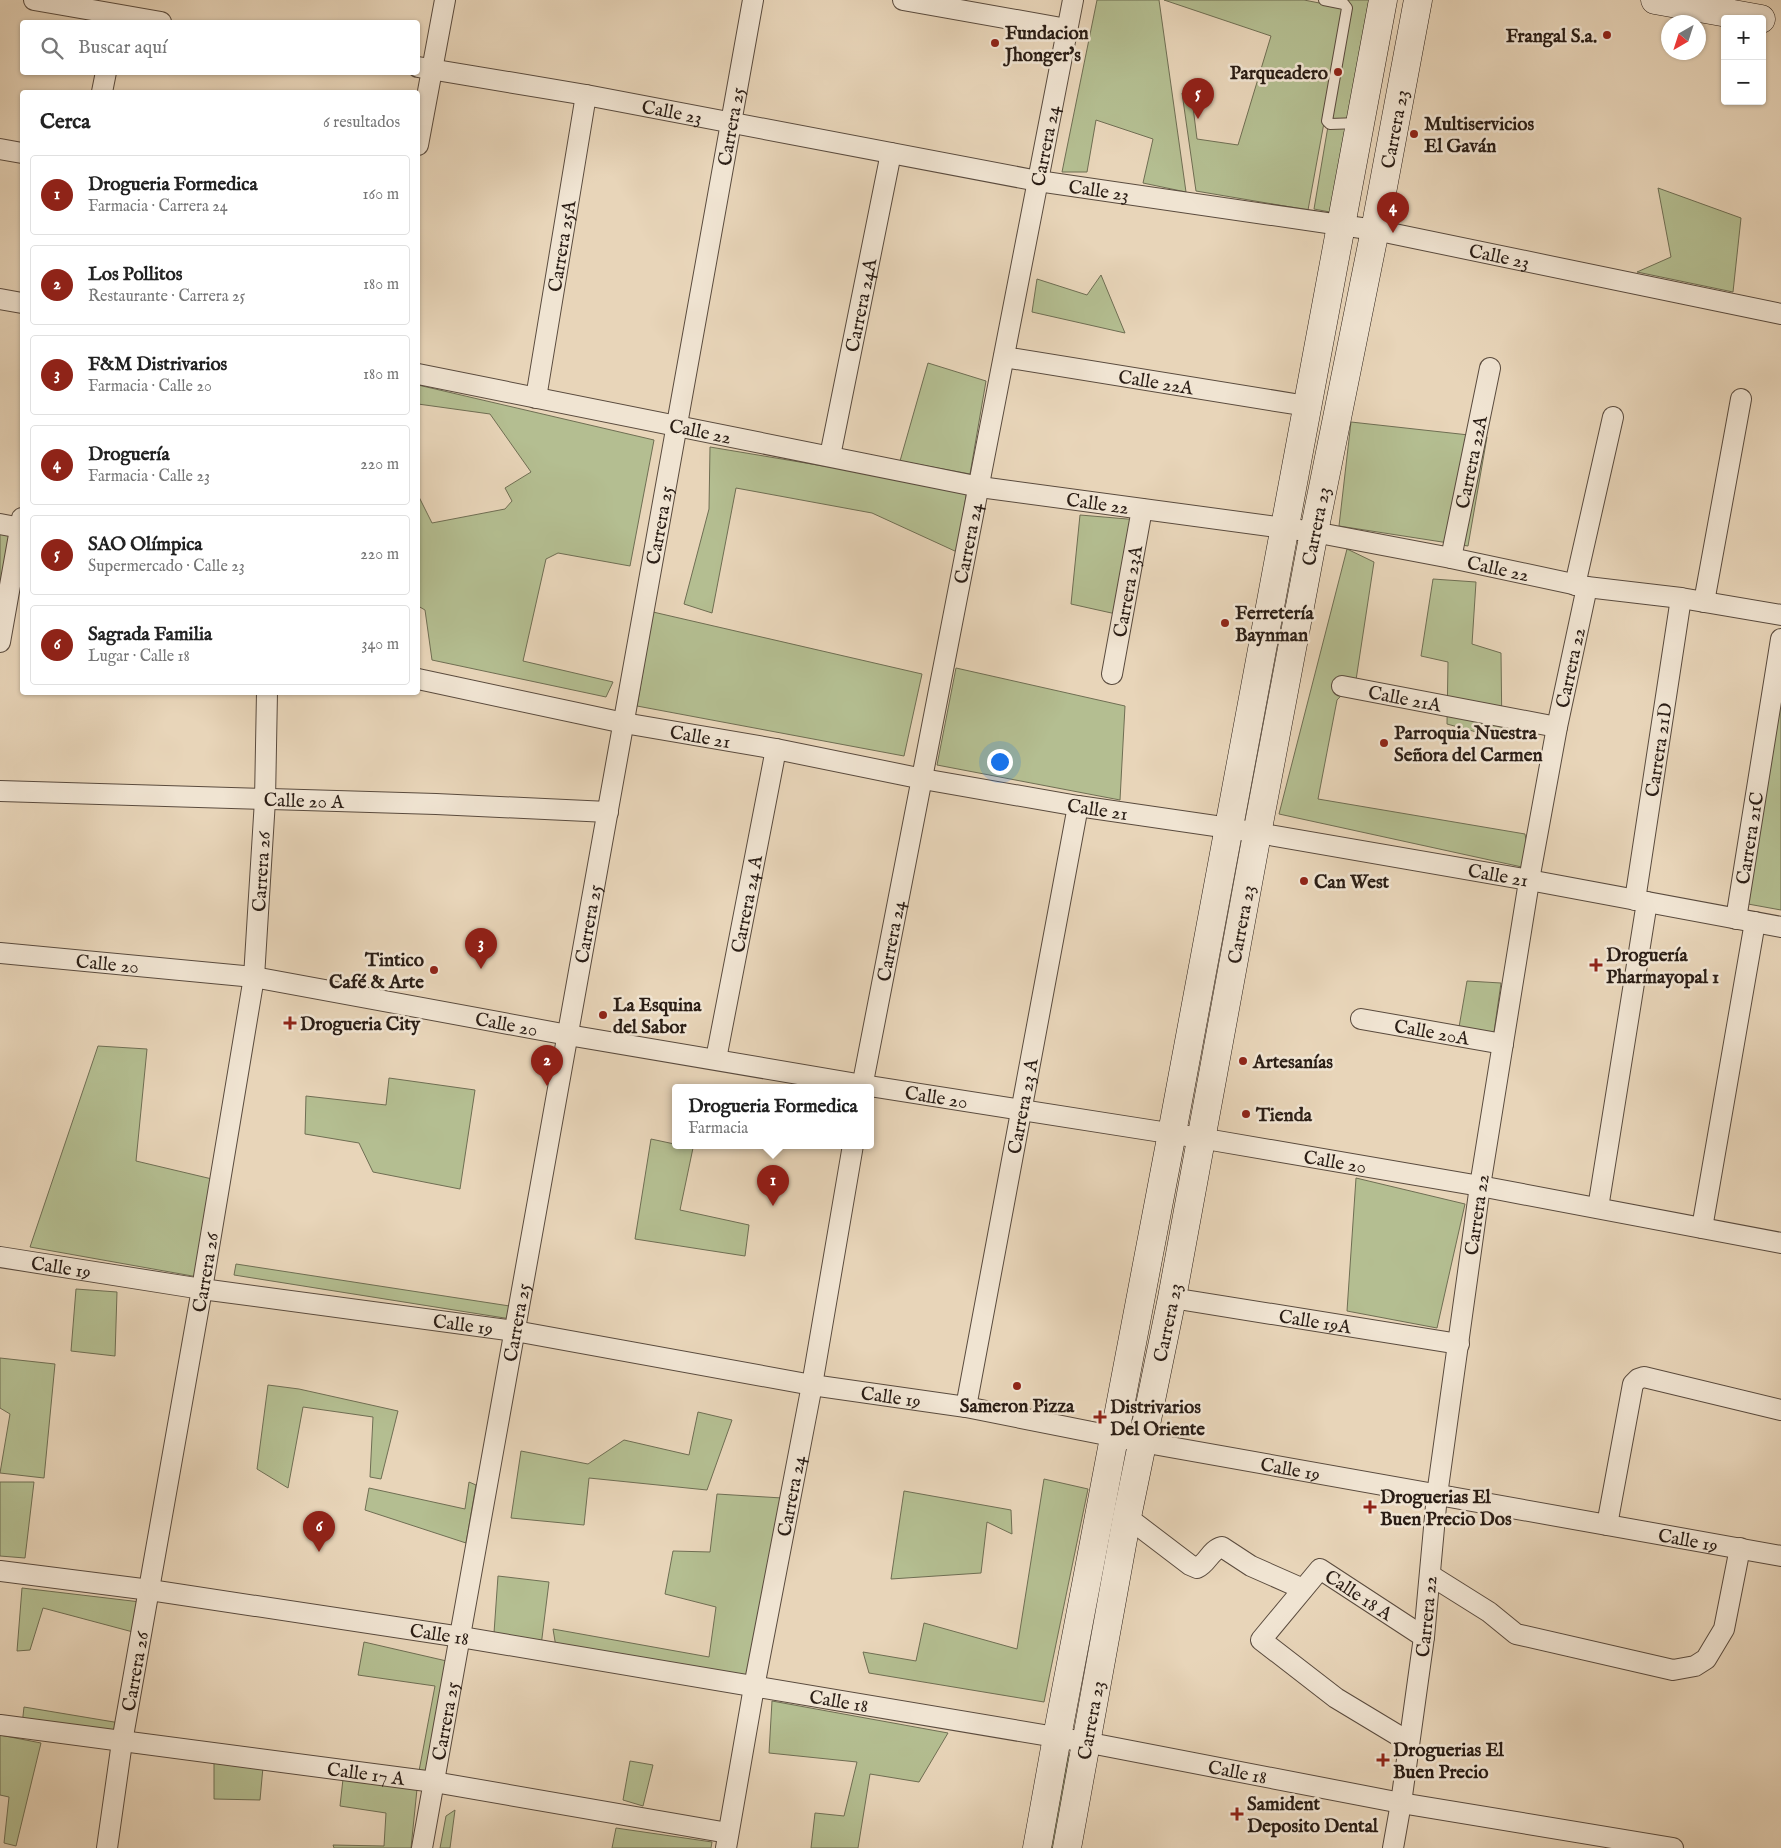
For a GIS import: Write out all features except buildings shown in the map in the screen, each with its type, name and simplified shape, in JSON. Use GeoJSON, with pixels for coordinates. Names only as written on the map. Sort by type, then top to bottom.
{"type":"FeatureCollection","features":[{"type":"Feature","properties":{"kind":"street"},"geometry":{"type":"LineString","coordinates":[[34,0],[118,12],[152,20]]}},
{"type":"Feature","properties":{"kind":"street"},"geometry":{"type":"LineString","coordinates":[[420,123],[425,68],[445,0]]}},
{"type":"Feature","properties":{"kind":"street","name":"Carrera 25"},"geometry":{"type":"LineString","coordinates":[[422,1848],[753,0]]}},
{"type":"Feature","properties":{"kind":"street"},"geometry":{"type":"LineString","coordinates":[[903,0],[1067,29]]}},
{"type":"Feature","properties":{"kind":"street","name":"Carrera 24"},"geometry":{"type":"LineString","coordinates":[[862,1084],[980,487],[1073,0]]}},
{"type":"Feature","properties":{"kind":"street","name":"Carrera 23"},"geometry":{"type":"LineString","coordinates":[[1038,1848],[1056,1737],[1172,1133],[1383,0]]}},
{"type":"Feature","properties":{"kind":"street","name":"Carrera 23"},"geometry":{"type":"LineString","coordinates":[[1067,1848],[1127,1517],[1172,1298],[1256,834],[1375,230],[1418,0]]}},
{"type":"Feature","properties":{"kind":"street"},"geometry":{"type":"LineString","coordinates":[[1655,0],[1739,15]]}},
{"type":"Feature","properties":{"kind":"street"},"geometry":{"type":"LineString","coordinates":[[1766,20],[1781,22]]}},
{"type":"Feature","properties":{"kind":"street","name":"Calle 23"},"geometry":{"type":"LineString","coordinates":[[425,68],[586,95],[1038,181],[1375,230],[1781,314]]}},
{"type":"Feature","properties":{"kind":"street"},"geometry":{"type":"LineString","coordinates":[[102,90],[105,75]]}},
{"type":"Feature","properties":{"kind":"street","name":"Carrera 25A"},"geometry":{"type":"LineString","coordinates":[[536,398],[586,95]]}},
{"type":"Feature","properties":{"kind":"street"},"geometry":{"type":"LineString","coordinates":[[0,149],[20,153]]}},
{"type":"Feature","properties":{"kind":"street","name":"Carrera 24A"},"geometry":{"type":"LineString","coordinates":[[830,456],[891,153]]}},
{"type":"Feature","properties":{"kind":"street"},"geometry":{"type":"LineString","coordinates":[[0,299],[20,303]]}},
{"type":"Feature","properties":{"kind":"street","name":"Calle 22A"},"geometry":{"type":"LineString","coordinates":[[1004,357],[1307,406]]}},
{"type":"Feature","properties":{"kind":"street","name":"Carrera 22A"},"geometry":{"type":"LineString","coordinates":[[1451,558],[1490,368]]}},
{"type":"Feature","properties":{"kind":"street","name":"Calle 22"},"geometry":{"type":"LineString","coordinates":[[420,374],[980,487],[1314,532],[1451,558],[1581,586],[1681,598],[1781,615]]}},
{"type":"Feature","properties":{"kind":"street"},"geometry":{"type":"LineString","coordinates":[[1704,602],[1742,400]]}},
{"type":"Feature","properties":{"kind":"street","name":"Carrera 22"},"geometry":{"type":"LineString","coordinates":[[1393,1848],[1424,1637],[1437,1495],[1460,1344],[1480,1186],[1529,880],[1613,417]]}},
{"type":"Feature","properties":{"kind":"street","name":"Carrera 23A"},"geometry":{"type":"LineString","coordinates":[[1112,674],[1142,509]]}},
{"type":"Feature","properties":{"kind":"street"},"geometry":{"type":"LineString","coordinates":[[0,524],[20,523]]}},
{"type":"Feature","properties":{"kind":"street"},"geometry":{"type":"LineString","coordinates":[[0,642],[10,602],[20,536]]}},
{"type":"Feature","properties":{"kind":"street","name":"Carrera 21D"},"geometry":{"type":"LineString","coordinates":[[1598,1208],[1681,598]]}},
{"type":"Feature","properties":{"kind":"street","name":"Carrera 21C"},"geometry":{"type":"LineString","coordinates":[[1702,1228],[1746,920],[1781,639]]}},
{"type":"Feature","properties":{"kind":"street","name":"Calle 21"},"geometry":{"type":"LineString","coordinates":[[420,679],[624,723],[776,750],[923,780],[1078,806],[1229,828],[1529,880],[1781,927]]}},
{"type":"Feature","properties":{"kind":"street","name":"Calle 21A"},"geometry":{"type":"LineString","coordinates":[[1342,686],[1557,727]]}},
{"type":"Feature","properties":{"kind":"street","name":"Carrera 26"},"geometry":{"type":"LineString","coordinates":[[106,1848],[122,1742],[202,1289],[254,977],[265,800],[266,695]]}},
{"type":"Feature","properties":{"kind":"street","name":"Carrera 24 A"},"geometry":{"type":"LineString","coordinates":[[716,1059],[776,750]]}},
{"type":"Feature","properties":{"kind":"street","name":"Calle 20 A"},"geometry":{"type":"LineString","coordinates":[[0,791],[426,804],[608,812]]}},
{"type":"Feature","properties":{"kind":"street","name":"Carrera 23 A"},"geometry":{"type":"LineString","coordinates":[[966,1407],[1078,806]]}},
{"type":"Feature","properties":{"kind":"street","name":"Calle 20"},"geometry":{"type":"LineString","coordinates":[[0,953],[254,977],[568,1035],[716,1059],[851,1084]]}},
{"type":"Feature","properties":{"kind":"street","name":"Calle 20A"},"geometry":{"type":"LineString","coordinates":[[1361,1019],[1503,1044]]}},
{"type":"Feature","properties":{"kind":"street","name":"Calle 20"},"geometry":{"type":"LineString","coordinates":[[874,1088],[1172,1133],[1480,1186],[1781,1243]]}},
{"type":"Feature","properties":{"kind":"street","name":"Carrera 24"},"geometry":{"type":"LineString","coordinates":[[727,1840],[754,1687],[812,1385],[851,1149]]}},
{"type":"Feature","properties":{"kind":"street","name":"Calle 19"},"geometry":{"type":"LineString","coordinates":[[0,1257],[202,1289],[515,1331],[812,1385],[966,1407],[1113,1437],[1607,1525],[1740,1548],[1780,1552]]}},
{"type":"Feature","properties":{"kind":"street","name":"Calle 19A"},"geometry":{"type":"LineString","coordinates":[[1172,1298],[1460,1344]]}},
{"type":"Feature","properties":{"kind":"street"},"geometry":{"type":"LineString","coordinates":[[1607,1525],[1632,1384],[1638,1378],[1644,1377],[1781,1410]]}},
{"type":"Feature","properties":{"kind":"street"},"geometry":{"type":"LineString","coordinates":[[1127,1517],[1190,1565],[1197,1568],[1202,1566],[1213,1551],[1222,1547],[1251,1566],[1303,1589]]}},
{"type":"Feature","properties":{"kind":"street"},"geometry":{"type":"LineString","coordinates":[[1430,1575],[1489,1612],[1516,1634],[1672,1670],[1694,1666],[1706,1659],[1724,1629],[1740,1548]]}},
{"type":"Feature","properties":{"kind":"street","name":"Calle 18 A"},"geometry":{"type":"LineString","coordinates":[[1410,1742],[1336,1698],[1261,1640],[1320,1569],[1424,1637]]}},
{"type":"Feature","properties":{"kind":"street","name":"Calle 18"},"geometry":{"type":"LineString","coordinates":[[0,1571],[150,1590],[461,1637],[1085,1742],[1401,1803],[1673,1848]]}},
{"type":"Feature","properties":{"kind":"street","name":"Calle 17 A"},"geometry":{"type":"LineString","coordinates":[[0,1725],[434,1782],[727,1840]]}},
{"type":"Feature","properties":{"kind":"lane"},"geometry":{"type":"LineString","coordinates":[[1324,0],[1344,4],[1347,8],[1327,121],[1330,124],[1360,123]]}},
{"type":"Feature","properties":{"kind":"green space"},"geometry":{"type":"Polygon","coordinates":[[[1097,0],[1159,0],[1186,192],[1143,183],[1153,139],[1096,120],[1087,172],[1062,172],[1097,0]]]}},
{"type":"Feature","properties":{"kind":"green space"},"geometry":{"type":"Polygon","coordinates":[[[1164,0],[1304,0],[1345,8],[1308,210],[1196,191],[1182,93],[1191,91],[1197,139],[1238,145],[1271,36],[1164,0]]]}},
{"type":"Feature","properties":{"kind":"green space"},"geometry":{"type":"Polygon","coordinates":[[[1340,0],[1374,0],[1335,213],[1314,209],[1349,2],[1340,0]]]}},
{"type":"Feature","properties":{"kind":"green space"},"geometry":{"type":"Polygon","coordinates":[[[1658,188],[1741,218],[1733,292],[1637,272],[1671,257],[1658,188]]]}},
{"type":"Feature","properties":{"kind":"green space"},"geometry":{"type":"Polygon","coordinates":[[[1101,275],[1125,333],[1032,312],[1037,279],[1087,295],[1101,275]]]}},
{"type":"Feature","properties":{"kind":"green space"},"geometry":{"type":"Polygon","coordinates":[[[928,363],[986,381],[970,474],[900,461],[928,363]]]}},
{"type":"Feature","properties":{"kind":"green space"},"geometry":{"type":"Polygon","coordinates":[[[420,385],[654,440],[630,566],[558,553],[546,559],[523,661],[613,682],[606,697],[432,660],[425,610],[420,607],[420,499],[432,523],[505,509],[512,501],[505,488],[531,472],[490,414],[420,404],[420,385]]]}},
{"type":"Feature","properties":{"kind":"green space"},"geometry":{"type":"Polygon","coordinates":[[[1351,422],[1487,437],[1468,546],[1339,526],[1351,422]]]}},
{"type":"Feature","properties":{"kind":"green space"},"geometry":{"type":"Polygon","coordinates":[[[710,447],[967,490],[957,552],[872,513],[736,488],[712,613],[684,604],[709,509],[710,447]]]}},
{"type":"Feature","properties":{"kind":"green space"},"geometry":{"type":"Polygon","coordinates":[[[1080,515],[1139,520],[1116,614],[1071,604],[1080,515]]]}},
{"type":"Feature","properties":{"kind":"green space"},"geometry":{"type":"Polygon","coordinates":[[[0,528],[18,532],[0,586],[0,528]]]}},
{"type":"Feature","properties":{"kind":"green space"},"geometry":{"type":"Polygon","coordinates":[[[1347,549],[1374,562],[1356,680],[1337,700],[1318,799],[1525,834],[1531,869],[1279,814],[1347,549]]]}},
{"type":"Feature","properties":{"kind":"green space"},"geometry":{"type":"Polygon","coordinates":[[[1433,579],[1476,582],[1472,644],[1501,653],[1502,739],[1447,724],[1448,662],[1421,656],[1433,579]]]}},
{"type":"Feature","properties":{"kind":"green space"},"geometry":{"type":"Polygon","coordinates":[[[653,612],[922,674],[904,756],[637,706],[653,612]]]}},
{"type":"Feature","properties":{"kind":"green space"},"geometry":{"type":"Polygon","coordinates":[[[956,668],[1125,706],[1120,800],[937,765],[956,668]]]}},
{"type":"Feature","properties":{"kind":"green space"},"geometry":{"type":"Polygon","coordinates":[[[1781,686],[1781,910],[1748,904],[1781,686]]]}},
{"type":"Feature","properties":{"kind":"green space"},"geometry":{"type":"Polygon","coordinates":[[[1467,981],[1501,983],[1492,1046],[1458,1033],[1467,981]]]}},
{"type":"Feature","properties":{"kind":"green space"},"geometry":{"type":"Polygon","coordinates":[[[98,1046],[147,1049],[136,1161],[212,1179],[198,1277],[30,1247],[98,1046]]]}},
{"type":"Feature","properties":{"kind":"green space"},"geometry":{"type":"Polygon","coordinates":[[[389,1078],[475,1090],[460,1189],[373,1172],[359,1143],[305,1134],[306,1096],[386,1105],[389,1078]]]}},
{"type":"Feature","properties":{"kind":"green space"},"geometry":{"type":"Polygon","coordinates":[[[651,1139],[672,1144],[672,1149],[693,1149],[680,1210],[749,1225],[745,1256],[635,1239],[651,1139]]]}},
{"type":"Feature","properties":{"kind":"green space"},"geometry":{"type":"Polygon","coordinates":[[[1356,1178],[1465,1204],[1437,1328],[1347,1311],[1356,1178]]]}},
{"type":"Feature","properties":{"kind":"green space"},"geometry":{"type":"Polygon","coordinates":[[[236,1264],[516,1307],[517,1320],[234,1275],[236,1264]]]}},
{"type":"Feature","properties":{"kind":"green space"},"geometry":{"type":"Polygon","coordinates":[[[76,1289],[117,1292],[115,1356],[71,1351],[76,1289]]]}},
{"type":"Feature","properties":{"kind":"green space"},"geometry":{"type":"Polygon","coordinates":[[[0,1358],[55,1364],[44,1478],[0,1473],[10,1414],[0,1408],[0,1358]]]}},
{"type":"Feature","properties":{"kind":"green space"},"geometry":{"type":"Polygon","coordinates":[[[268,1385],[299,1389],[398,1411],[381,1479],[370,1477],[373,1417],[303,1407],[288,1488],[257,1469],[268,1385]]]}},
{"type":"Feature","properties":{"kind":"green space"},"geometry":{"type":"Polygon","coordinates":[[[698,1412],[732,1420],[707,1490],[589,1478],[584,1525],[511,1518],[521,1451],[588,1464],[624,1440],[689,1455],[698,1412]]]}},
{"type":"Feature","properties":{"kind":"green space"},"geometry":{"type":"Polygon","coordinates":[[[1044,1479],[1088,1489],[1044,1702],[869,1673],[863,1652],[916,1661],[924,1623],[1017,1649],[1044,1479]]]}},
{"type":"Feature","properties":{"kind":"green space"},"geometry":{"type":"Polygon","coordinates":[[[0,1482],[34,1482],[25,1558],[0,1556],[0,1482]]]}},
{"type":"Feature","properties":{"kind":"green space"},"geometry":{"type":"Polygon","coordinates":[[[469,1482],[476,1485],[466,1543],[365,1510],[369,1488],[465,1509],[469,1482]]]}},
{"type":"Feature","properties":{"kind":"green space"},"geometry":{"type":"Polygon","coordinates":[[[904,1491],[1011,1510],[1012,1534],[987,1522],[981,1573],[891,1579],[904,1491]]]}},
{"type":"Feature","properties":{"kind":"green space"},"geometry":{"type":"Polygon","coordinates":[[[717,1494],[782,1498],[749,1677],[556,1647],[553,1629],[709,1657],[716,1607],[665,1594],[673,1551],[710,1552],[717,1494]]]}},
{"type":"Feature","properties":{"kind":"green space"},"geometry":{"type":"Polygon","coordinates":[[[498,1576],[549,1582],[541,1646],[494,1633],[498,1576]]]}},
{"type":"Feature","properties":{"kind":"green space"},"geometry":{"type":"Polygon","coordinates":[[[22,1588],[149,1603],[130,1737],[22,1725],[24,1707],[120,1723],[133,1632],[43,1608],[30,1650],[17,1651],[22,1588]]]}},
{"type":"Feature","properties":{"kind":"green space"},"geometry":{"type":"Polygon","coordinates":[[[364,1642],[451,1662],[432,1775],[419,1771],[435,1686],[358,1675],[364,1642]]]}},
{"type":"Feature","properties":{"kind":"green space"},"geometry":{"type":"Polygon","coordinates":[[[772,1701],[948,1733],[919,1782],[870,1774],[858,1848],[811,1848],[815,1813],[844,1816],[857,1762],[769,1753],[772,1701]]]}},
{"type":"Feature","properties":{"kind":"green space"},"geometry":{"type":"Polygon","coordinates":[[[0,1735],[41,1743],[16,1846],[4,1843],[9,1797],[0,1795],[0,1735]]]}},
{"type":"Feature","properties":{"kind":"green space"},"geometry":{"type":"Polygon","coordinates":[[[1068,1755],[1076,1758],[1059,1848],[1050,1848],[1068,1755]]]}},
{"type":"Feature","properties":{"kind":"green space"},"geometry":{"type":"Polygon","coordinates":[[[630,1761],[653,1765],[643,1806],[623,1800],[630,1761]]]}},
{"type":"Feature","properties":{"kind":"green space"},"geometry":{"type":"Polygon","coordinates":[[[214,1762],[263,1767],[260,1800],[214,1799],[214,1762]]]}},
{"type":"Feature","properties":{"kind":"green space"},"geometry":{"type":"Polygon","coordinates":[[[343,1779],[417,1789],[411,1848],[334,1848],[333,1845],[384,1846],[386,1813],[340,1806],[343,1779]]]}},
{"type":"Feature","properties":{"kind":"green space"},"geometry":{"type":"Polygon","coordinates":[[[455,1810],[450,1848],[440,1848],[446,1816],[455,1810]]]}},
{"type":"Feature","properties":{"kind":"green space"},"geometry":{"type":"Polygon","coordinates":[[[616,1828],[712,1842],[711,1848],[612,1848],[616,1828]]]}},
{"type":"Feature","properties":{"kind":"place","name":"Frangal S.a."},"geometry":{"type":"Point","coordinates":[1607,35]}},
{"type":"Feature","properties":{"kind":"place","name":"Fundacion Jhonger's"},"geometry":{"type":"Point","coordinates":[995,43]}},
{"type":"Feature","properties":{"kind":"place","name":"Parqueadero"},"geometry":{"type":"Point","coordinates":[1338,72]}},
{"type":"Feature","properties":{"kind":"place","name":"SAO Olímpica"},"geometry":{"type":"Point","coordinates":[1198,119]}},
{"type":"Feature","properties":{"kind":"place","name":"Multiservicios El Gaván"},"geometry":{"type":"Point","coordinates":[1414,134]}},
{"type":"Feature","properties":{"kind":"place","name":"Droguería"},"geometry":{"type":"Point","coordinates":[1393,233]}},
{"type":"Feature","properties":{"kind":"place","name":"Ferretería Baynman"},"geometry":{"type":"Point","coordinates":[1225,623]}},
{"type":"Feature","properties":{"kind":"place","name":"Parroquia Nuestra Señora del Carmen"},"geometry":{"type":"Point","coordinates":[1384,743]}},
{"type":"Feature","properties":{"kind":"place","name":"Can West"},"geometry":{"type":"Point","coordinates":[1304,881]}},
{"type":"Feature","properties":{"kind":"place","name":"Droguería Pharmayopal 1"},"geometry":{"type":"Point","coordinates":[1596,965]}},
{"type":"Feature","properties":{"kind":"place","name":"F&M Distrivarios"},"geometry":{"type":"Point","coordinates":[481,969]}},
{"type":"Feature","properties":{"kind":"place","name":"Tintico Café & Arte"},"geometry":{"type":"Point","coordinates":[434,970]}},
{"type":"Feature","properties":{"kind":"place","name":"La Esquina del Sabor"},"geometry":{"type":"Point","coordinates":[603,1015]}},
{"type":"Feature","properties":{"kind":"place","name":"Drogueria City"},"geometry":{"type":"Point","coordinates":[290,1023]}},
{"type":"Feature","properties":{"kind":"place","name":"Artesanías"},"geometry":{"type":"Point","coordinates":[1243,1061]}},
{"type":"Feature","properties":{"kind":"place","name":"Los Pollitos"},"geometry":{"type":"Point","coordinates":[547,1086]}},
{"type":"Feature","properties":{"kind":"place","name":"Tienda"},"geometry":{"type":"Point","coordinates":[1246,1114]}},
{"type":"Feature","properties":{"kind":"place","name":"Drogueria Formedica"},"geometry":{"type":"Point","coordinates":[773,1206]}},
{"type":"Feature","properties":{"kind":"place","name":"Sameron Pizza"},"geometry":{"type":"Point","coordinates":[1017,1386]}},
{"type":"Feature","properties":{"kind":"place","name":"Distrivarios Del Oriente"},"geometry":{"type":"Point","coordinates":[1100,1417]}},
{"type":"Feature","properties":{"kind":"place","name":"Droguerias El Buen Precio Dos"},"geometry":{"type":"Point","coordinates":[1370,1507]}},
{"type":"Feature","properties":{"kind":"place","name":"Sagrada Familia"},"geometry":{"type":"Point","coordinates":[319,1552]}},
{"type":"Feature","properties":{"kind":"place","name":"Droguerias El Buen Precio"},"geometry":{"type":"Point","coordinates":[1383,1760]}},
{"type":"Feature","properties":{"kind":"place","name":"Samident Deposito Dental"},"geometry":{"type":"Point","coordinates":[1237,1814]}}]}
